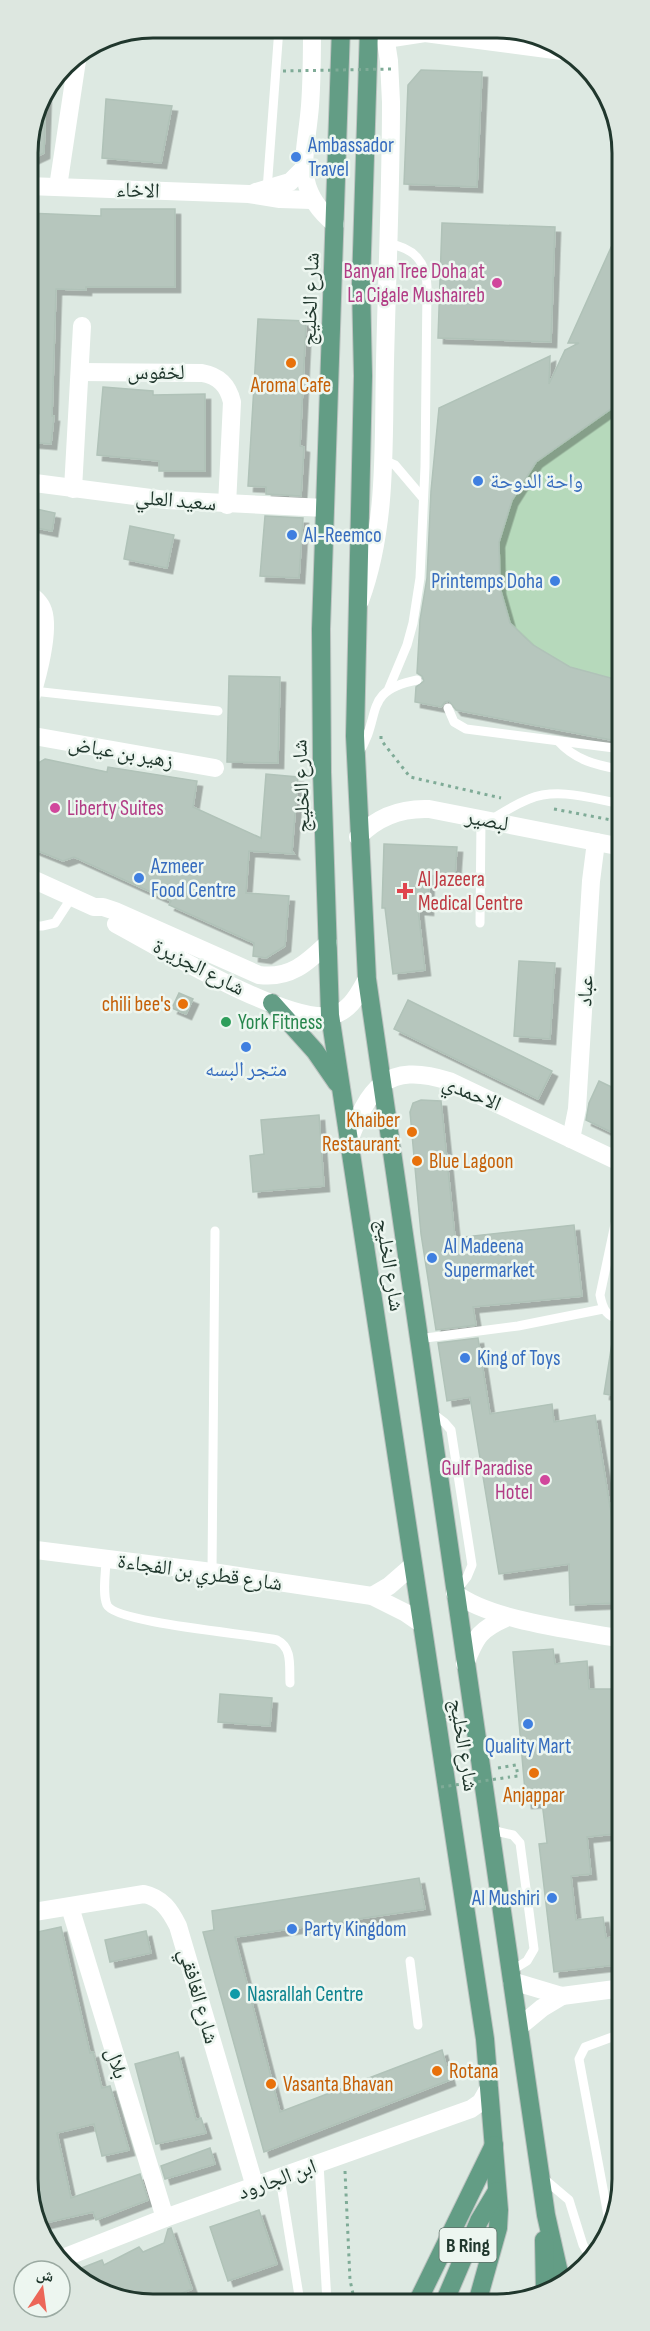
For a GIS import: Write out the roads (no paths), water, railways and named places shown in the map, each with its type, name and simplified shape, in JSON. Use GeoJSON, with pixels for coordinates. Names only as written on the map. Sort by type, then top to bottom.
{"type":"FeatureCollection","features":[{"type":"Feature","properties":{"kind":"main road","name":"شارع الخليج"},"geometry":{"type":"LineString","coordinates":[[341,38],[321,700],[330,1016],[412,1566],[486,2039],[495,2142],[498,2228],[480,2294]]}},
{"type":"Feature","properties":{"kind":"main road","name":"شارع الخليج"},"geometry":{"type":"LineString","coordinates":[[376,38],[361,284],[363,376],[356,611],[355,758],[367,979],[546,2215],[563,2273]]}},
{"type":"Feature","properties":{"kind":"main road"},"geometry":{"type":"LineString","coordinates":[[272,1003],[315,1051],[339,1086]]}},
{"type":"Feature","properties":{"kind":"main road"},"geometry":{"type":"LineString","coordinates":[[421,2294],[495,2142]]}},
{"type":"Feature","properties":{"kind":"main road","name":"B Ring"},"geometry":{"type":"LineString","coordinates":[[448,2294],[479,2221],[497,2191]]}},
{"type":"Feature","properties":{"kind":"main road"},"geometry":{"type":"LineString","coordinates":[[545,2284],[543,2255],[546,2215]]}},
{"type":"Feature","properties":{"kind":"main road"},"geometry":{"type":"LineString","coordinates":[[489,2294],[492,2252]]}},
{"type":"Feature","properties":{"kind":"street","name":"شارع الخليج"},"geometry":{"type":"LineString","coordinates":[[312,38],[305,179],[312,200],[335,225]]}},
{"type":"Feature","properties":{"kind":"street","name":"شارع الخليج"},"geometry":{"type":"LineString","coordinates":[[356,611],[373,561],[391,464],[388,244],[391,102],[377,38]]}},
{"type":"Feature","properties":{"kind":"street"},"geometry":{"type":"LineString","coordinates":[[464,38],[548,49]]}},
{"type":"Feature","properties":{"kind":"street"},"geometry":{"type":"LineString","coordinates":[[58,187],[76,66]]}},
{"type":"Feature","properties":{"kind":"street","name":"الاخاء"},"geometry":{"type":"LineString","coordinates":[[249,194],[290,182],[304,168]]}},
{"type":"Feature","properties":{"kind":"street","name":"الاخاء"},"geometry":{"type":"LineString","coordinates":[[38,186],[249,194],[280,200],[312,200]]}},
{"type":"Feature","properties":{"kind":"street"},"geometry":{"type":"LineString","coordinates":[[73,489],[82,326]]}},
{"type":"Feature","properties":{"kind":"street","name":"لخفوس"},"geometry":{"type":"LineString","coordinates":[[80,372],[202,373],[217,377],[223,382],[228,388],[232,402],[227,505]]}},
{"type":"Feature","properties":{"kind":"street","name":"سعيد العلي"},"geometry":{"type":"LineString","coordinates":[[38,484],[227,505],[325,508]]}},
{"type":"Feature","properties":{"kind":"street"},"geometry":{"type":"LineString","coordinates":[[38,601],[45,620],[38,667]]}},
{"type":"Feature","properties":{"kind":"street","name":"زهير بن عياض"},"geometry":{"type":"LineString","coordinates":[[38,737],[215,768]]}},
{"type":"Feature","properties":{"kind":"street","name":"لبصير"},"geometry":{"type":"LineString","coordinates":[[358,837],[375,822],[407,809],[429,809],[612,845]]}},
{"type":"Feature","properties":{"kind":"street","name":"عباد"},"geometry":{"type":"LineString","coordinates":[[571,1139],[577,1108],[591,881],[596,842]]}},
{"type":"Feature","properties":{"kind":"street","name":"شارع الجزيرة"},"geometry":{"type":"LineString","coordinates":[[38,882],[94,907],[115,911],[259,975],[272,977],[296,970],[308,963],[328,944]]}},
{"type":"Feature","properties":{"kind":"street","name":"شارع الجزيرة"},"geometry":{"type":"LineString","coordinates":[[94,907],[99,914],[110,921],[243,990],[303,1013],[330,1016]]}},
{"type":"Feature","properties":{"kind":"street"},"geometry":{"type":"LineString","coordinates":[[330,1016],[350,1005],[367,979]]}},
{"type":"Feature","properties":{"kind":"street","name":"الاحمدي"},"geometry":{"type":"LineString","coordinates":[[381,1084],[393,1077],[420,1073],[436,1077],[494,1101],[612,1158]]}},
{"type":"Feature","properties":{"kind":"street"},"geometry":{"type":"LineString","coordinates":[[348,1143],[365,1103],[381,1084]]}},
{"type":"Feature","properties":{"kind":"street","name":"شارع قطري بن الفجاءة"},"geometry":{"type":"LineString","coordinates":[[38,1550],[212,1572],[372,1596],[422,1624]]}},
{"type":"Feature","properties":{"kind":"street"},"geometry":{"type":"LineString","coordinates":[[372,1596],[389,1586],[412,1566]]}},
{"type":"Feature","properties":{"kind":"street"},"geometry":{"type":"LineString","coordinates":[[455,1593],[467,1603],[508,1617],[612,1637]]}},
{"type":"Feature","properties":{"kind":"street"},"geometry":{"type":"LineString","coordinates":[[465,1664],[474,1640],[481,1630],[508,1617]]}},
{"type":"Feature","properties":{"kind":"street","name":"شارع الغافقي"},"geometry":{"type":"LineString","coordinates":[[38,1911],[144,1894],[155,1896],[164,1904],[178,1926],[255,2187]]}},
{"type":"Feature","properties":{"kind":"street","name":"بلال"},"geometry":{"type":"LineString","coordinates":[[70,1907],[165,2218]]}},
{"type":"Feature","properties":{"kind":"street"},"geometry":{"type":"LineString","coordinates":[[512,1976],[562,1996]]}},
{"type":"Feature","properties":{"kind":"street"},"geometry":{"type":"LineString","coordinates":[[519,2027],[562,1996],[612,1989]]}},
{"type":"Feature","properties":{"kind":"street","name":"ابن الجارود"},"geometry":{"type":"LineString","coordinates":[[68,2256],[165,2218],[471,2109],[481,2102],[489,2088]]}},
{"type":"Feature","properties":{"kind":"lane"},"geometry":{"type":"LineString","coordinates":[[267,190],[278,38]]}},
{"type":"Feature","properties":{"kind":"lane"},"geometry":{"type":"LineString","coordinates":[[355,758],[368,735],[378,699],[389,688],[407,645],[418,601],[425,467],[427,277],[425,268],[414,253],[398,245],[388,244]]}},
{"type":"Feature","properties":{"kind":"lane"},"geometry":{"type":"LineString","coordinates":[[391,464],[409,472],[425,467]]}},
{"type":"Feature","properties":{"kind":"lane"},"geometry":{"type":"LineString","coordinates":[[391,464],[423,498]]}},
{"type":"Feature","properties":{"kind":"lane"},"geometry":{"type":"LineString","coordinates":[[389,688],[417,680]]}},
{"type":"Feature","properties":{"kind":"lane"},"geometry":{"type":"LineString","coordinates":[[38,692],[218,711]]}},
{"type":"Feature","properties":{"kind":"lane"},"geometry":{"type":"LineString","coordinates":[[448,708],[454,722],[466,729],[612,748]]}},
{"type":"Feature","properties":{"kind":"lane"},"geometry":{"type":"LineString","coordinates":[[558,741],[582,760],[612,768]]}},
{"type":"Feature","properties":{"kind":"lane"},"geometry":{"type":"LineString","coordinates":[[480,923],[486,820],[521,802],[543,795],[555,794],[612,803]]}},
{"type":"Feature","properties":{"kind":"lane"},"geometry":{"type":"LineString","coordinates":[[38,926],[55,923],[72,897]]}},
{"type":"Feature","properties":{"kind":"lane"},"geometry":{"type":"LineString","coordinates":[[212,1572],[214,1231]]}},
{"type":"Feature","properties":{"kind":"lane"},"geometry":{"type":"LineString","coordinates":[[612,1238],[600,1295],[603,1309],[612,1318]]}},
{"type":"Feature","properties":{"kind":"lane"},"geometry":{"type":"LineString","coordinates":[[418,1339],[518,1326],[603,1309]]}},
{"type":"Feature","properties":{"kind":"lane"},"geometry":{"type":"LineString","coordinates":[[106,1559],[107,1606],[113,1612],[137,1619],[277,1640],[288,1649],[290,1683]]}},
{"type":"Feature","properties":{"kind":"lane"},"geometry":{"type":"LineString","coordinates":[[491,1830],[516,1837],[522,1854],[534,1949],[527,1961],[512,1976]]}},
{"type":"Feature","properties":{"kind":"lane"},"geometry":{"type":"LineString","coordinates":[[410,1961],[418,2025]]}},
{"type":"Feature","properties":{"kind":"lane"},"geometry":{"type":"LineString","coordinates":[[607,2213],[579,2059],[585,2047],[612,2037]]}},
{"type":"Feature","properties":{"kind":"lane"},"geometry":{"type":"LineString","coordinates":[[319,2164],[327,2294]]}},
{"type":"Feature","properties":{"kind":"lane"},"geometry":{"type":"LineString","coordinates":[[540,2175],[569,2200],[586,2251]]}},
{"type":"Feature","properties":{"kind":"lane"},"geometry":{"type":"LineString","coordinates":[[280,2178],[299,2294]]}},
{"type":"Feature","properties":{"kind":"place","name":"Ambassador Travel"},"geometry":{"type":"Point","coordinates":[296,157]}},
{"type":"Feature","properties":{"kind":"place","name":"Banyan Tree Doha at La Cigale Mushaireb"},"geometry":{"type":"Point","coordinates":[497,283]}},
{"type":"Feature","properties":{"kind":"place","name":"Aroma Cafe"},"geometry":{"type":"Point","coordinates":[291,363]}},
{"type":"Feature","properties":{"kind":"place","name":"واحة الدوحة"},"geometry":{"type":"Point","coordinates":[478,481]}},
{"type":"Feature","properties":{"kind":"place","name":"Al-Reemco"},"geometry":{"type":"Point","coordinates":[292,535]}},
{"type":"Feature","properties":{"kind":"place","name":"Printemps Doha"},"geometry":{"type":"Point","coordinates":[555,581]}},
{"type":"Feature","properties":{"kind":"place","name":"Liberty Suites"},"geometry":{"type":"Point","coordinates":[55,808]}},
{"type":"Feature","properties":{"kind":"place","name":"Azmeer Food Centre"},"geometry":{"type":"Point","coordinates":[139,878]}},
{"type":"Feature","properties":{"kind":"place","name":"Al Jazeera Medical Centre"},"geometry":{"type":"Point","coordinates":[405,891]}},
{"type":"Feature","properties":{"kind":"place","name":"chili bee's"},"geometry":{"type":"Point","coordinates":[183,1004]}},
{"type":"Feature","properties":{"kind":"place","name":"York Fitness"},"geometry":{"type":"Point","coordinates":[226,1022]}},
{"type":"Feature","properties":{"kind":"place","name":"متجر البسه"},"geometry":{"type":"Point","coordinates":[246,1047]}},
{"type":"Feature","properties":{"kind":"place","name":"Khaiber Restaurant"},"geometry":{"type":"Point","coordinates":[412,1132]}},
{"type":"Feature","properties":{"kind":"place","name":"Blue Lagoon"},"geometry":{"type":"Point","coordinates":[417,1161]}},
{"type":"Feature","properties":{"kind":"place","name":"Al Madeena Supermarket"},"geometry":{"type":"Point","coordinates":[432,1258]}},
{"type":"Feature","properties":{"kind":"place","name":"King of Toys"},"geometry":{"type":"Point","coordinates":[465,1358]}},
{"type":"Feature","properties":{"kind":"place","name":"Gulf Paradise Hotel"},"geometry":{"type":"Point","coordinates":[545,1480]}},
{"type":"Feature","properties":{"kind":"place","name":"Quality Mart"},"geometry":{"type":"Point","coordinates":[528,1724]}},
{"type":"Feature","properties":{"kind":"place","name":"Anjappar"},"geometry":{"type":"Point","coordinates":[534,1773]}},
{"type":"Feature","properties":{"kind":"place","name":"Al Mushiri"},"geometry":{"type":"Point","coordinates":[552,1898]}},
{"type":"Feature","properties":{"kind":"place","name":"Party Kingdom"},"geometry":{"type":"Point","coordinates":[292,1929]}},
{"type":"Feature","properties":{"kind":"place","name":"Nasrallah Centre"},"geometry":{"type":"Point","coordinates":[235,1994]}},
{"type":"Feature","properties":{"kind":"place","name":"Rotana"},"geometry":{"type":"Point","coordinates":[437,2071]}},
{"type":"Feature","properties":{"kind":"place","name":"Vasanta Bhavan"},"geometry":{"type":"Point","coordinates":[271,2084]}}]}
